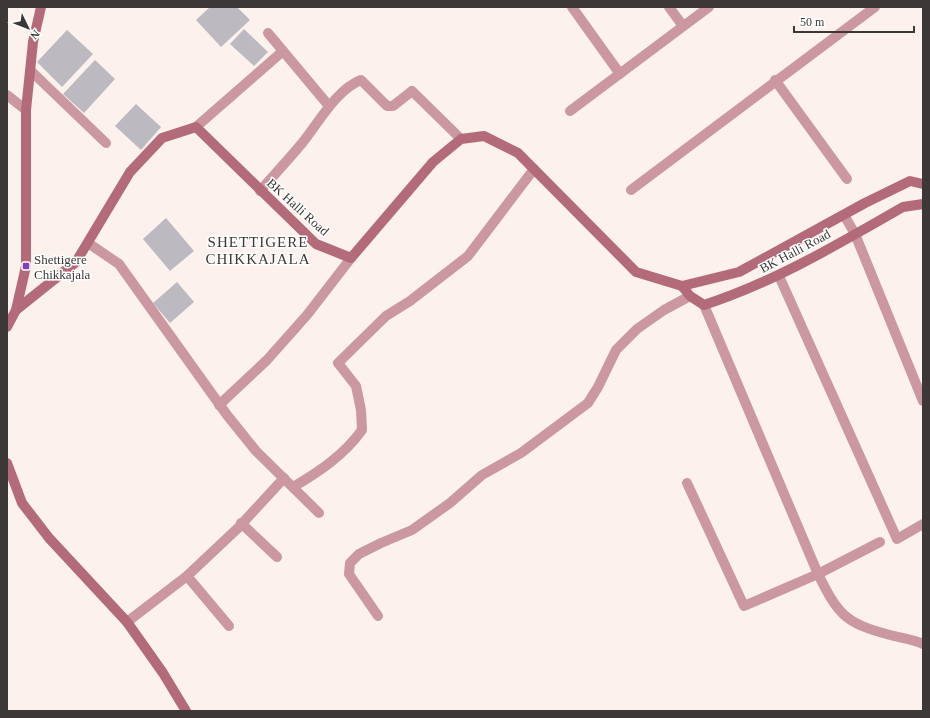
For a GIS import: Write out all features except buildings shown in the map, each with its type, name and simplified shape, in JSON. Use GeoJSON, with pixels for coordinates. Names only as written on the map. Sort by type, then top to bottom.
{"type":"FeatureCollection","features":[{"type":"Feature","properties":{"kind":"main road"},"geometry":{"type":"LineString","coordinates":[[7,327],[16,310],[26,266],[26,110],[34,42],[41,7]]}},
{"type":"Feature","properties":{"kind":"main road"},"geometry":{"type":"LineString","coordinates":[[16,310],[76,262],[130,172],[162,138],[196,127]]}},
{"type":"Feature","properties":{"kind":"main road","name":"BK Halli Road"},"geometry":{"type":"LineString","coordinates":[[196,127],[316,244],[351,258]]}},
{"type":"Feature","properties":{"kind":"main road"},"geometry":{"type":"LineString","coordinates":[[351,258],[433,162],[461,139],[484,136],[518,153],[636,272],[682,286],[690,296],[704,305]]}},
{"type":"Feature","properties":{"kind":"main road","name":"BK Halli Road"},"geometry":{"type":"LineString","coordinates":[[682,286],[739,272],[865,203],[910,182],[923,184]]}},
{"type":"Feature","properties":{"kind":"main road","name":"BK Halli Road"},"geometry":{"type":"LineString","coordinates":[[704,305],[737,294],[779,276],[904,208],[923,204]]}},
{"type":"Feature","properties":{"kind":"main road"},"geometry":{"type":"LineString","coordinates":[[7,463],[22,503],[49,538],[128,622],[163,673],[186,711]]}},
{"type":"Feature","properties":{"kind":"street"},"geometry":{"type":"LineString","coordinates":[[572,7],[620,74]]}},
{"type":"Feature","properties":{"kind":"street"},"geometry":{"type":"LineString","coordinates":[[669,7],[683,26]]}},
{"type":"Feature","properties":{"kind":"street"},"geometry":{"type":"LineString","coordinates":[[570,111],[710,7]]}},
{"type":"Feature","properties":{"kind":"street"},"geometry":{"type":"LineString","coordinates":[[631,190],[775,80],[875,7]]}},
{"type":"Feature","properties":{"kind":"street"},"geometry":{"type":"LineString","coordinates":[[268,33],[329,106]]}},
{"type":"Feature","properties":{"kind":"street"},"geometry":{"type":"LineString","coordinates":[[196,127],[283,51]]}},
{"type":"Feature","properties":{"kind":"street"},"geometry":{"type":"LineString","coordinates":[[31,71],[106,143]]}},
{"type":"Feature","properties":{"kind":"street"},"geometry":{"type":"LineString","coordinates":[[260,191],[303,142],[329,106],[353,83],[361,80],[386,106],[393,106],[412,91],[461,139]]}},
{"type":"Feature","properties":{"kind":"street"},"geometry":{"type":"LineString","coordinates":[[775,80],[847,179]]}},
{"type":"Feature","properties":{"kind":"street"},"geometry":{"type":"LineString","coordinates":[[7,95],[26,110]]}},
{"type":"Feature","properties":{"kind":"street"},"geometry":{"type":"LineString","coordinates":[[294,487],[323,469],[355,440],[362,430],[361,410],[356,386],[338,363],[386,316],[410,301],[468,256],[534,169]]}},
{"type":"Feature","properties":{"kind":"street"},"geometry":{"type":"LineString","coordinates":[[844,215],[855,234],[923,402]]}},
{"type":"Feature","properties":{"kind":"street"},"geometry":{"type":"LineString","coordinates":[[88,243],[119,264],[219,405],[256,451],[319,513]]}},
{"type":"Feature","properties":{"kind":"street"},"geometry":{"type":"LineString","coordinates":[[219,405],[282,343],[307,316],[351,258]]}},
{"type":"Feature","properties":{"kind":"street"},"geometry":{"type":"LineString","coordinates":[[779,276],[897,539],[922,527]]}},
{"type":"Feature","properties":{"kind":"street"},"geometry":{"type":"LineString","coordinates":[[378,616],[349,574],[350,563],[359,554],[412,530],[450,503],[482,475],[521,453],[588,403],[598,387],[616,350],[637,329],[664,310],[690,296]]}},
{"type":"Feature","properties":{"kind":"street"},"geometry":{"type":"LineString","coordinates":[[704,305],[818,574],[832,603],[842,615],[871,630],[923,644]]}},
{"type":"Feature","properties":{"kind":"street"},"geometry":{"type":"LineString","coordinates":[[128,622],[187,576],[284,478]]}},
{"type":"Feature","properties":{"kind":"street"},"geometry":{"type":"LineString","coordinates":[[687,483],[744,606],[818,574],[880,542]]}},
{"type":"Feature","properties":{"kind":"street"},"geometry":{"type":"LineString","coordinates":[[241,523],[277,557]]}},
{"type":"Feature","properties":{"kind":"street"},"geometry":{"type":"LineString","coordinates":[[187,576],[229,626]]}},
{"type":"Feature","properties":{"kind":"place","name":"Shettigere Chikkajala"},"geometry":{"type":"Point","coordinates":[26,266]}},
{"type":"Feature","properties":{"kind":"district","name":"SHETTIGERE CHIKKAJALA"},"geometry":{"type":"Point","coordinates":[258,250]}}]}
